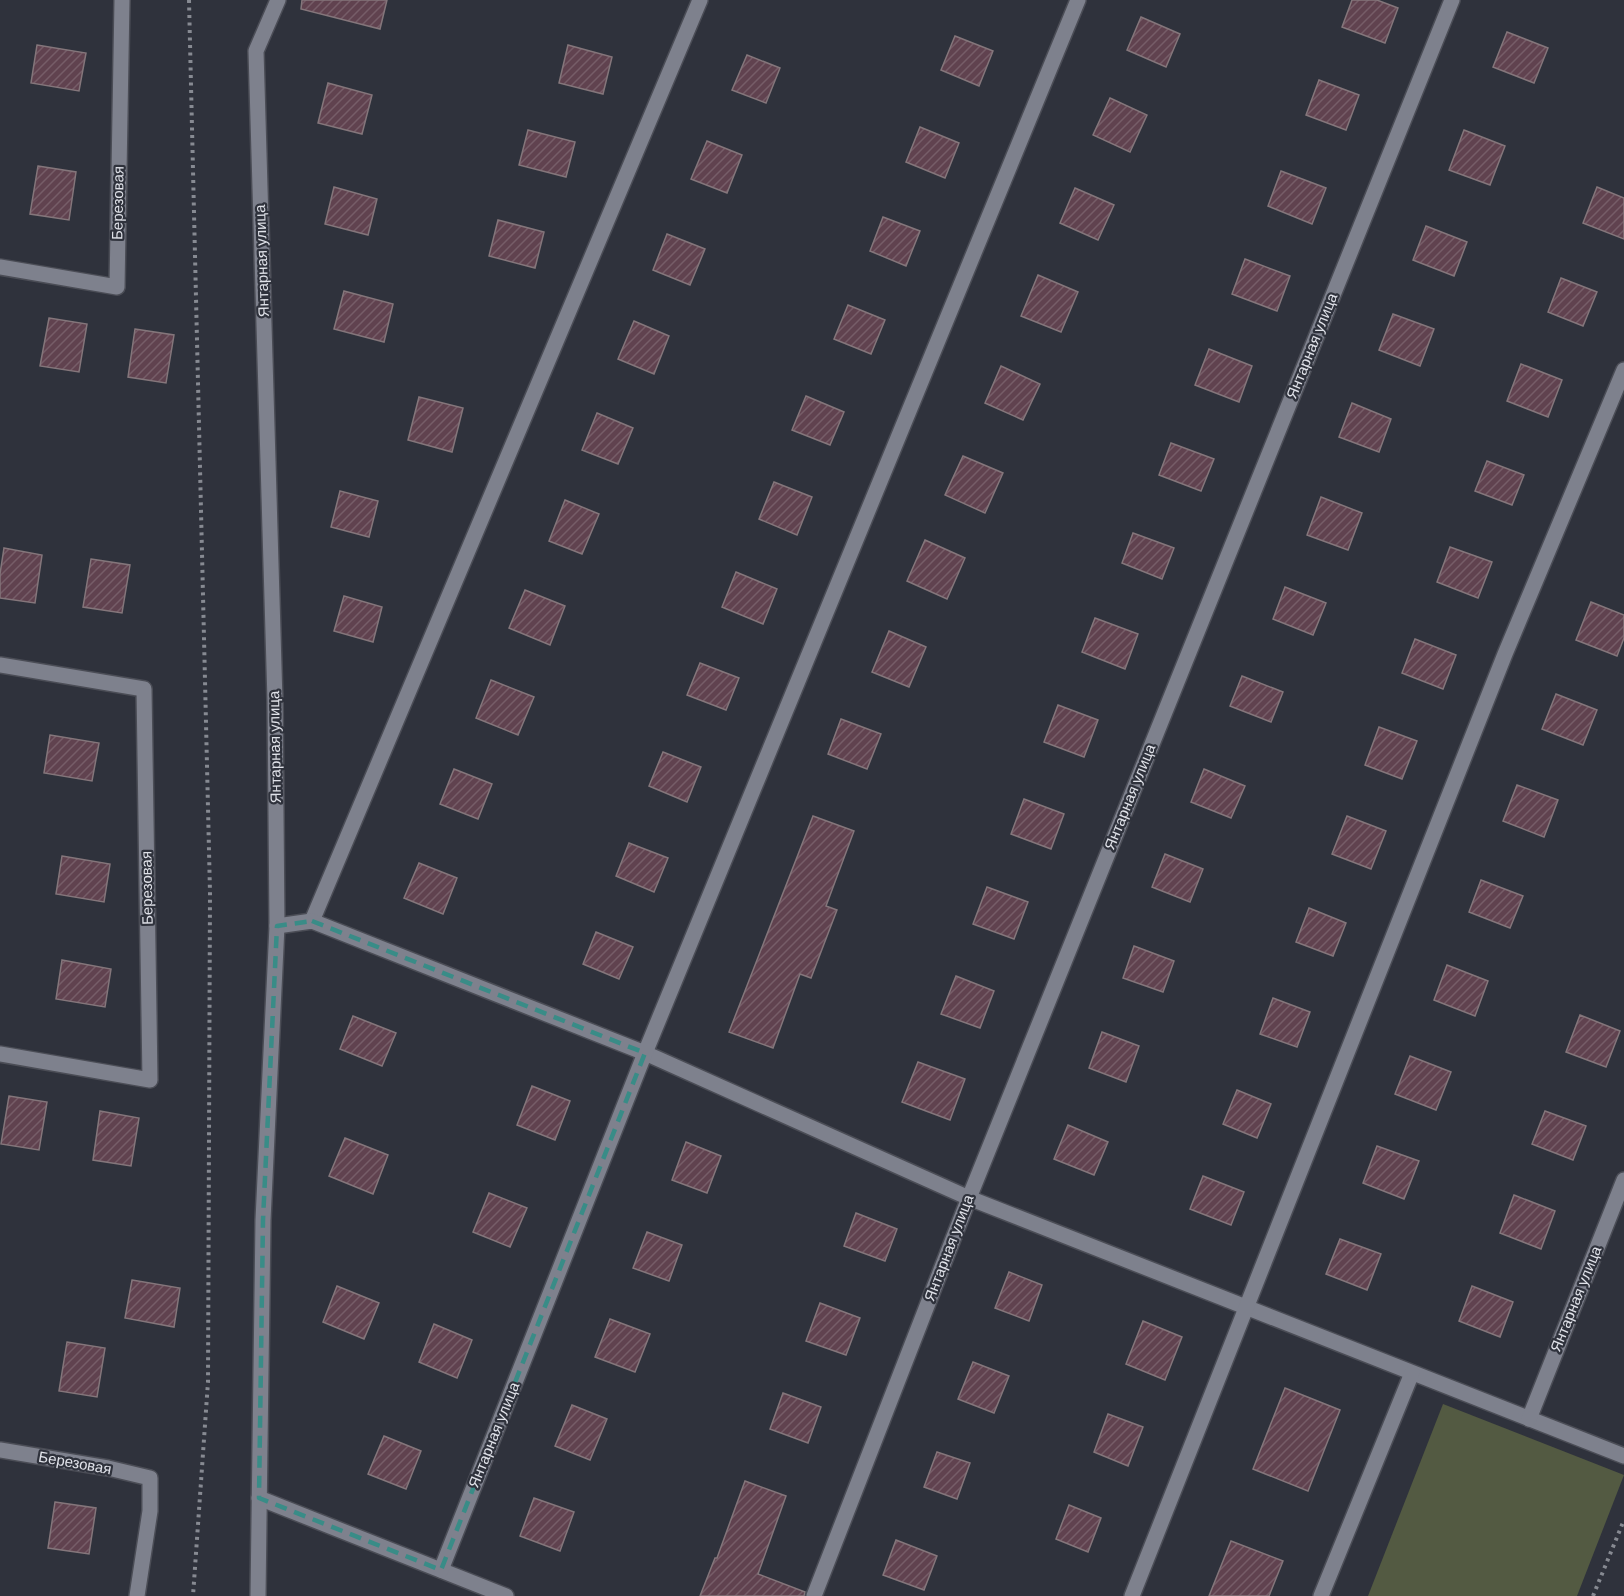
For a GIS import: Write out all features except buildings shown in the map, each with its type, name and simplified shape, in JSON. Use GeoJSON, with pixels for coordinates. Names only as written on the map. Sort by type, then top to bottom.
{"type":"FeatureCollection","features":[{"type":"Feature","properties":{"kind":"street","name":"Березовая"},"geometry":{"type":"LineString","coordinates":[[0,267],[117,287],[122,0]]}},
{"type":"Feature","properties":{"kind":"street","name":"Янтарная улица"},"geometry":{"type":"LineString","coordinates":[[258,1596],[263,1220],[277,926],[275,701],[256,51],[278,0]]}},
{"type":"Feature","properties":{"kind":"street"},"geometry":{"type":"LineString","coordinates":[[312,921],[700,0]]}},
{"type":"Feature","properties":{"kind":"street","name":"Янтарная улица"},"geometry":{"type":"LineString","coordinates":[[441,1570],[645,1053],[1078,0]]}},
{"type":"Feature","properties":{"kind":"street","name":"Янтарная улица"},"geometry":{"type":"LineString","coordinates":[[814,1596],[969,1198],[1452,0]]}},
{"type":"Feature","properties":{"kind":"street"},"geometry":{"type":"LineString","coordinates":[[1132,1596],[1248,1308],[1505,654],[1624,370]]}},
{"type":"Feature","properties":{"kind":"street","name":"Березовая"},"geometry":{"type":"LineString","coordinates":[[0,665],[144,689],[150,1080],[0,1054]]}},
{"type":"Feature","properties":{"kind":"street"},"geometry":{"type":"LineString","coordinates":[[277,926],[312,921],[645,1053],[969,1198],[1624,1456]]}},
{"type":"Feature","properties":{"kind":"street","name":"Янтарная улица"},"geometry":{"type":"LineString","coordinates":[[1529,1419],[1624,1180]]}},
{"type":"Feature","properties":{"kind":"street"},"geometry":{"type":"LineString","coordinates":[[1321,1596],[1412,1373]]}},
{"type":"Feature","properties":{"kind":"street","name":"Березовая"},"geometry":{"type":"LineString","coordinates":[[0,1450],[108,1468],[150,1478],[150,1511],[137,1596]]}},
{"type":"Feature","properties":{"kind":"street"},"geometry":{"type":"LineString","coordinates":[[259,1498],[506,1596]]}},
{"type":"Feature","properties":{"kind":"path"},"geometry":{"type":"LineString","coordinates":[[189,0],[210,893],[208,1382],[194,1596]]}},
{"type":"Feature","properties":{"kind":"path"},"geometry":{"type":"LineString","coordinates":[[1593,1596],[1624,1521]]}},
{"type":"Feature","properties":{"kind":"highlighted area"},"geometry":{"type":"Polygon","coordinates":[[[312,921],[645,1053],[441,1570],[259,1498],[263,1220],[277,926],[312,921]]]}},
{"type":"Feature","properties":{"kind":"green space"},"geometry":{"type":"Polygon","coordinates":[[[1443,1404],[1624,1475],[1577,1596],[1368,1596],[1443,1404]]]}}]}
